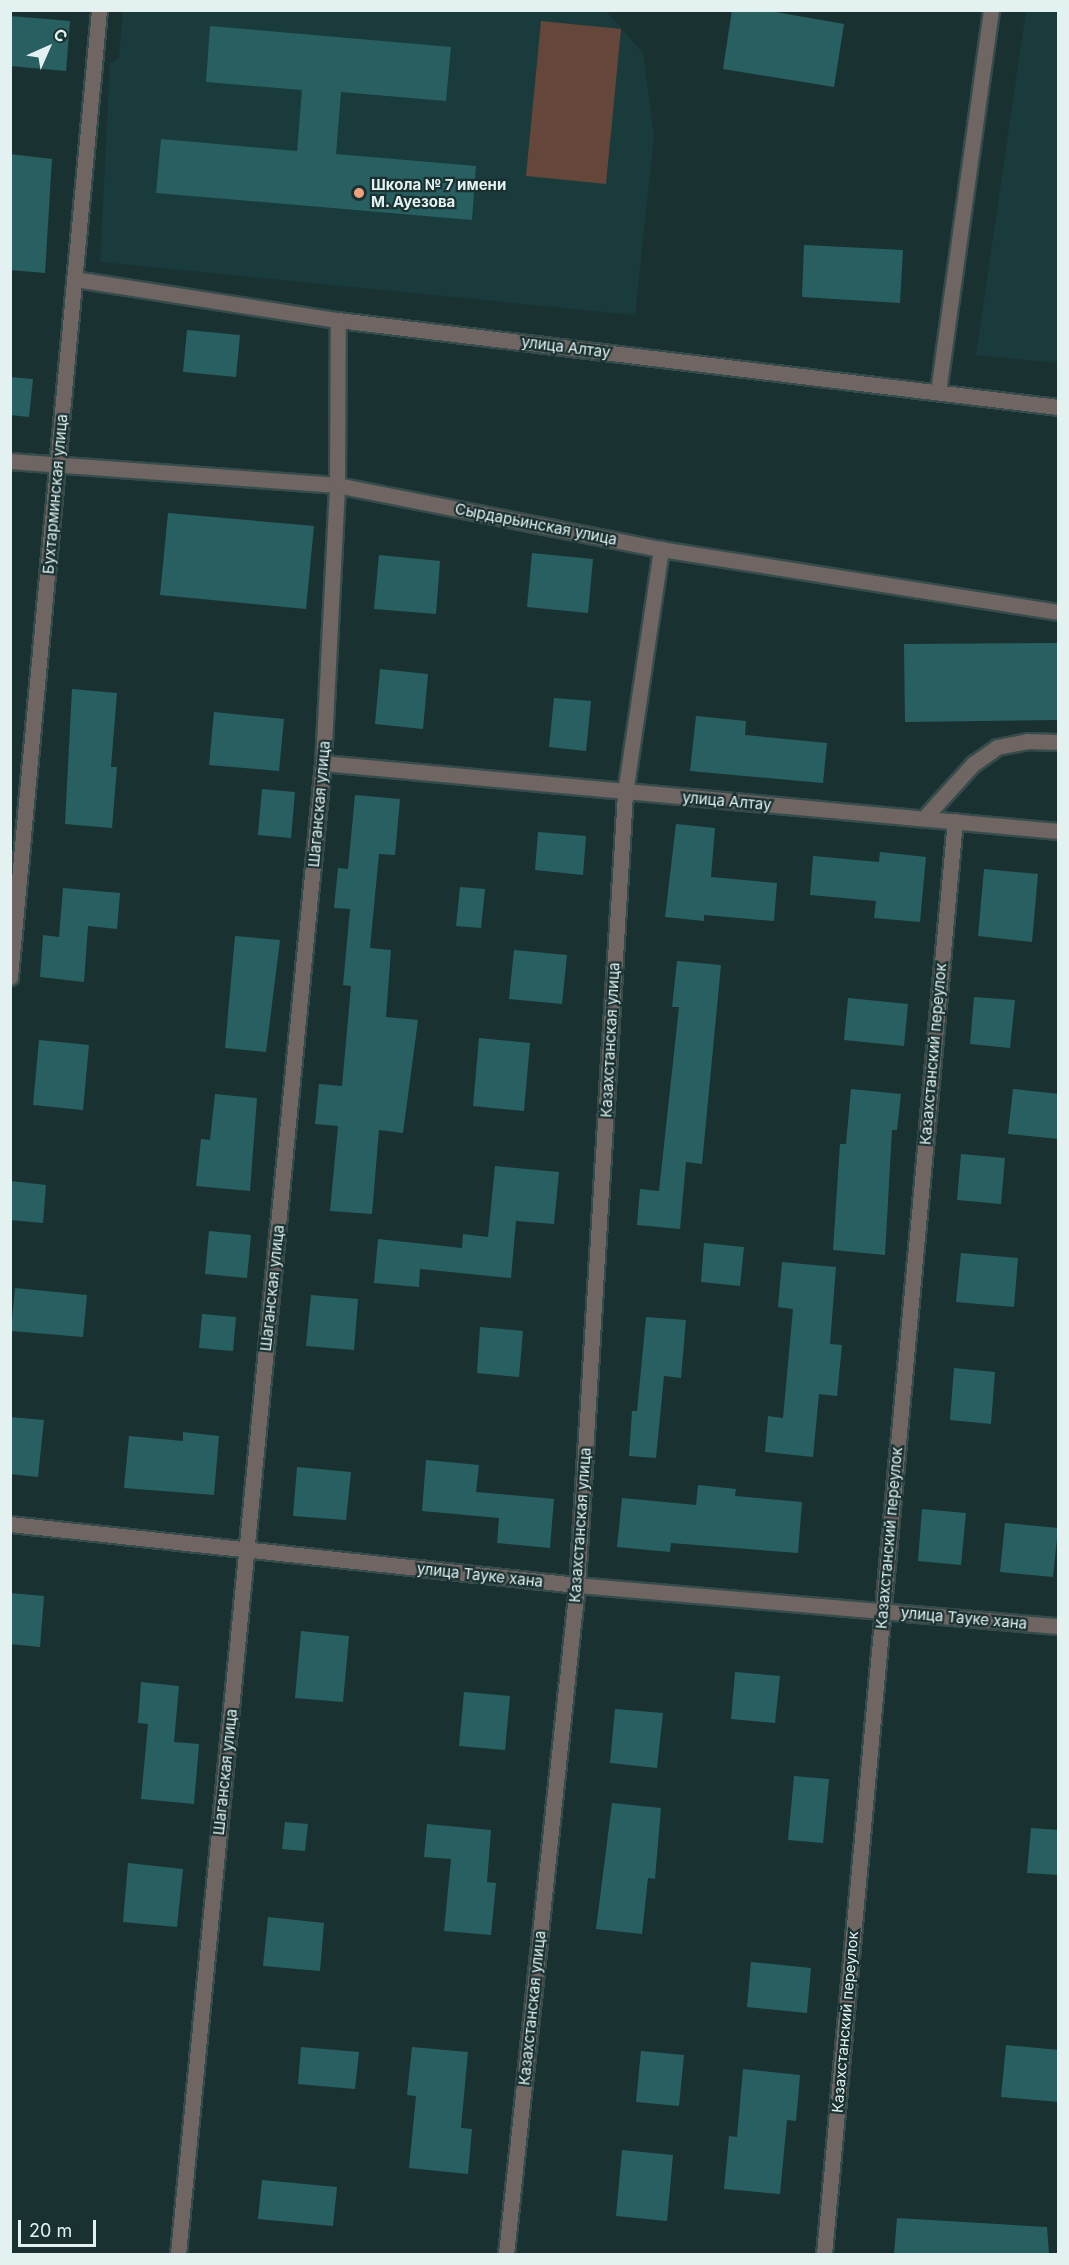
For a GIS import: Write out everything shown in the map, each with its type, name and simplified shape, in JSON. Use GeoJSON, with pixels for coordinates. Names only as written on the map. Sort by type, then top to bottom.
{"type":"FeatureCollection","features":[{"type":"Feature","properties":{"kind":"street","name":"Бухтарминская улица"},"geometry":{"type":"LineString","coordinates":[[10,977],[99,10]]}},
{"type":"Feature","properties":{"kind":"street"},"geometry":{"type":"LineString","coordinates":[[938,392],[992,10]]}},
{"type":"Feature","properties":{"kind":"street","name":"улица Алтау"},"geometry":{"type":"LineString","coordinates":[[75,279],[338,320],[1059,407]]}},
{"type":"Feature","properties":{"kind":"street","name":"Шаганская улица"},"geometry":{"type":"LineString","coordinates":[[178,2254],[323,763],[337,485],[338,320]]}},
{"type":"Feature","properties":{"kind":"street","name":"Сырдарьинская улица"},"geometry":{"type":"LineString","coordinates":[[10,461],[337,485],[662,549],[1059,612]]}},
{"type":"Feature","properties":{"kind":"street","name":"Казахстанская улица"},"geometry":{"type":"LineString","coordinates":[[506,2254],[577,1585],[625,792],[662,549]]}},
{"type":"Feature","properties":{"kind":"street"},"geometry":{"type":"LineString","coordinates":[[924,818],[973,764],[997,747],[1027,741],[1059,742]]}},
{"type":"Feature","properties":{"kind":"street","name":"улица Алтау"},"geometry":{"type":"LineString","coordinates":[[323,763],[1059,831]]}},
{"type":"Feature","properties":{"kind":"street","name":"Казахстанский переулок"},"geometry":{"type":"LineString","coordinates":[[824,2254],[955,821]]}},
{"type":"Feature","properties":{"kind":"street","name":"улица Тауке хана"},"geometry":{"type":"LineString","coordinates":[[10,1524],[577,1585],[1059,1626]]}},
{"type":"Feature","properties":{"kind":"shaded area"},"geometry":{"type":"Polygon","coordinates":[[[123,11],[606,11],[643,53],[654,136],[635,315],[100,262],[110,63],[119,58],[123,11]]]}},
{"type":"Feature","properties":{"kind":"shaded area"},"geometry":{"type":"Polygon","coordinates":[[[1026,11],[1058,11],[1058,363],[976,355],[1026,11]]]}},
{"type":"Feature","properties":{"kind":"shaded area"},"geometry":{"type":"Polygon","coordinates":[[[541,21],[621,29],[606,184],[526,176],[541,21]]]}},
{"type":"Feature","properties":{"kind":"building"},"geometry":{"type":"Polygon","coordinates":[[[732,10],[764,10],[844,24],[834,87],[723,69],[732,10]]]}},
{"type":"Feature","properties":{"kind":"building"},"geometry":{"type":"Polygon","coordinates":[[[10,16],[70,21],[66,71],[10,66],[10,16]]]}},
{"type":"Feature","properties":{"kind":"building"},"geometry":{"type":"Polygon","coordinates":[[[210,26],[451,47],[446,101],[341,92],[336,154],[476,166],[472,220],[156,193],[161,139],[297,151],[302,90],[206,82],[210,26]]]}},
{"type":"Feature","properties":{"kind":"building"},"geometry":{"type":"Polygon","coordinates":[[[10,154],[52,159],[45,273],[10,270],[10,154]]]}},
{"type":"Feature","properties":{"kind":"building"},"geometry":{"type":"Polygon","coordinates":[[[804,245],[903,250],[900,303],[802,297],[804,245]]]}},
{"type":"Feature","properties":{"kind":"building"},"geometry":{"type":"Polygon","coordinates":[[[187,330],[240,335],[236,377],[183,372],[187,330]]]}},
{"type":"Feature","properties":{"kind":"building"},"geometry":{"type":"Polygon","coordinates":[[[10,377],[33,379],[29,417],[10,415],[10,377]]]}},
{"type":"Feature","properties":{"kind":"building"},"geometry":{"type":"Polygon","coordinates":[[[168,513],[314,526],[306,609],[160,595],[168,513]]]}},
{"type":"Feature","properties":{"kind":"building"},"geometry":{"type":"Polygon","coordinates":[[[532,553],[593,559],[588,613],[527,607],[532,553]]]}},
{"type":"Feature","properties":{"kind":"building"},"geometry":{"type":"Polygon","coordinates":[[[379,555],[440,561],[436,614],[374,609],[379,555]]]}},
{"type":"Feature","properties":{"kind":"building"},"geometry":{"type":"Polygon","coordinates":[[[1059,643],[1059,720],[905,722],[904,644],[1059,643]]]}},
{"type":"Feature","properties":{"kind":"building"},"geometry":{"type":"Polygon","coordinates":[[[380,669],[428,674],[423,729],[375,724],[380,669]]]}},
{"type":"Feature","properties":{"kind":"building"},"geometry":{"type":"Polygon","coordinates":[[[72,689],[117,693],[111,767],[117,767],[112,828],[65,824],[72,689]]]}},
{"type":"Feature","properties":{"kind":"building"},"geometry":{"type":"Polygon","coordinates":[[[554,698],[591,701],[586,751],[549,747],[554,698]]]}},
{"type":"Feature","properties":{"kind":"building"},"geometry":{"type":"Polygon","coordinates":[[[214,712],[284,719],[279,771],[209,765],[214,712]]]}},
{"type":"Feature","properties":{"kind":"building"},"geometry":{"type":"Polygon","coordinates":[[[696,716],[746,721],[745,735],[827,743],[823,783],[690,771],[696,716]]]}},
{"type":"Feature","properties":{"kind":"building"},"geometry":{"type":"Polygon","coordinates":[[[262,789],[295,792],[291,838],[258,835],[262,789]]]}},
{"type":"Feature","properties":{"kind":"building"},"geometry":{"type":"Polygon","coordinates":[[[355,795],[400,799],[395,855],[379,854],[370,948],[391,950],[386,1017],[418,1020],[403,1133],[379,1130],[372,1214],[330,1211],[338,1126],[315,1124],[319,1084],[342,1086],[351,986],[343,985],[350,909],[334,908],[338,868],[348,869],[355,795]]]}},
{"type":"Feature","properties":{"kind":"building"},"geometry":{"type":"Polygon","coordinates":[[[676,824],[715,828],[711,877],[777,883],[774,921],[704,915],[704,921],[665,917],[676,824]]]}},
{"type":"Feature","properties":{"kind":"building"},"geometry":{"type":"Polygon","coordinates":[[[538,832],[586,836],[583,875],[535,870],[538,832]]]}},
{"type":"Feature","properties":{"kind":"building"},"geometry":{"type":"Polygon","coordinates":[[[880,852],[926,857],[920,922],[874,918],[876,901],[810,895],[813,856],[879,862],[880,852]]]}},
{"type":"Feature","properties":{"kind":"building"},"geometry":{"type":"Polygon","coordinates":[[[984,869],[1038,874],[1032,942],[978,936],[984,869]]]}},
{"type":"Feature","properties":{"kind":"building"},"geometry":{"type":"Polygon","coordinates":[[[460,887],[485,889],[481,928],[456,926],[460,887]]]}},
{"type":"Feature","properties":{"kind":"building"},"geometry":{"type":"Polygon","coordinates":[[[63,888],[120,893],[117,929],[88,926],[84,982],[40,977],[43,935],[59,937],[63,888]]]}},
{"type":"Feature","properties":{"kind":"building"},"geometry":{"type":"Polygon","coordinates":[[[235,936],[280,940],[266,1052],[225,1048],[235,936]]]}},
{"type":"Feature","properties":{"kind":"building"},"geometry":{"type":"Polygon","coordinates":[[[514,950],[567,955],[562,1004],[509,999],[514,950]]]}},
{"type":"Feature","properties":{"kind":"building"},"geometry":{"type":"Polygon","coordinates":[[[677,961],[721,965],[702,1164],[686,1162],[680,1229],[637,1225],[640,1189],[659,1191],[679,1007],[672,1007],[677,961]]]}},
{"type":"Feature","properties":{"kind":"building"},"geometry":{"type":"Polygon","coordinates":[[[974,997],[1015,1000],[1010,1048],[970,1044],[974,997]]]}},
{"type":"Feature","properties":{"kind":"building"},"geometry":{"type":"Polygon","coordinates":[[[848,998],[908,1004],[904,1046],[844,1040],[848,998]]]}},
{"type":"Feature","properties":{"kind":"building"},"geometry":{"type":"Polygon","coordinates":[[[479,1038],[530,1043],[524,1111],[473,1106],[479,1038]]]}},
{"type":"Feature","properties":{"kind":"building"},"geometry":{"type":"Polygon","coordinates":[[[39,1040],[89,1045],[83,1110],[33,1105],[39,1040]]]}},
{"type":"Feature","properties":{"kind":"building"},"geometry":{"type":"Polygon","coordinates":[[[851,1089],[901,1094],[897,1130],[892,1130],[885,1255],[833,1250],[840,1144],[846,1144],[851,1089]]]}},
{"type":"Feature","properties":{"kind":"building"},"geometry":{"type":"Polygon","coordinates":[[[1013,1089],[1059,1094],[1059,1139],[1008,1134],[1013,1089]]]}},
{"type":"Feature","properties":{"kind":"building"},"geometry":{"type":"Polygon","coordinates":[[[215,1094],[257,1098],[250,1191],[196,1186],[201,1139],[210,1140],[215,1094]]]}},
{"type":"Feature","properties":{"kind":"building"},"geometry":{"type":"Polygon","coordinates":[[[961,1154],[1005,1158],[1001,1204],[957,1200],[961,1154]]]}},
{"type":"Feature","properties":{"kind":"building"},"geometry":{"type":"Polygon","coordinates":[[[495,1166],[559,1172],[554,1224],[516,1221],[511,1278],[420,1269],[419,1287],[374,1283],[378,1239],[462,1248],[463,1234],[488,1237],[495,1166]]]}},
{"type":"Feature","properties":{"kind":"building"},"geometry":{"type":"Polygon","coordinates":[[[10,1181],[46,1185],[43,1223],[10,1220],[10,1181]]]}},
{"type":"Feature","properties":{"kind":"building"},"geometry":{"type":"Polygon","coordinates":[[[209,1231],[251,1235],[247,1278],[205,1274],[209,1231]]]}},
{"type":"Feature","properties":{"kind":"building"},"geometry":{"type":"Polygon","coordinates":[[[704,1243],[744,1247],[740,1286],[701,1282],[704,1243]]]}},
{"type":"Feature","properties":{"kind":"building"},"geometry":{"type":"Polygon","coordinates":[[[961,1253],[1018,1258],[1014,1307],[956,1302],[961,1253]]]}},
{"type":"Feature","properties":{"kind":"building"},"geometry":{"type":"Polygon","coordinates":[[[782,1262],[836,1267],[830,1344],[842,1345],[837,1396],[819,1394],[813,1457],[765,1452],[768,1416],[783,1418],[793,1309],[778,1307],[782,1262]]]}},
{"type":"Feature","properties":{"kind":"building"},"geometry":{"type":"Polygon","coordinates":[[[15,1288],[87,1295],[83,1337],[11,1331],[15,1288]]]}},
{"type":"Feature","properties":{"kind":"building"},"geometry":{"type":"Polygon","coordinates":[[[311,1295],[358,1299],[354,1350],[306,1346],[311,1295]]]}},
{"type":"Feature","properties":{"kind":"building"},"geometry":{"type":"Polygon","coordinates":[[[202,1314],[236,1317],[233,1351],[199,1348],[202,1314]]]}},
{"type":"Feature","properties":{"kind":"building"},"geometry":{"type":"Polygon","coordinates":[[[646,1317],[686,1320],[681,1378],[664,1376],[656,1458],[629,1456],[632,1411],[637,1411],[646,1317]]]}},
{"type":"Feature","properties":{"kind":"building"},"geometry":{"type":"Polygon","coordinates":[[[480,1327],[523,1331],[519,1377],[477,1373],[480,1327]]]}},
{"type":"Feature","properties":{"kind":"building"},"geometry":{"type":"Polygon","coordinates":[[[954,1368],[995,1372],[991,1424],[950,1420],[954,1368]]]}},
{"type":"Feature","properties":{"kind":"building"},"geometry":{"type":"Polygon","coordinates":[[[10,1417],[44,1420],[38,1477],[10,1474],[10,1417]]]}},
{"type":"Feature","properties":{"kind":"building"},"geometry":{"type":"Polygon","coordinates":[[[183,1432],[219,1436],[214,1495],[124,1488],[129,1436],[183,1441],[183,1432]]]}},
{"type":"Feature","properties":{"kind":"building"},"geometry":{"type":"Polygon","coordinates":[[[426,1460],[479,1465],[476,1492],[554,1499],[550,1548],[497,1543],[499,1518],[422,1511],[426,1460]]]}},
{"type":"Feature","properties":{"kind":"building"},"geometry":{"type":"Polygon","coordinates":[[[297,1467],[351,1472],[346,1520],[293,1516],[297,1467]]]}},
{"type":"Feature","properties":{"kind":"building"},"geometry":{"type":"Polygon","coordinates":[[[698,1485],[736,1489],[735,1496],[802,1502],[798,1553],[671,1543],[670,1552],[617,1547],[622,1498],[696,1505],[698,1485]]]}},
{"type":"Feature","properties":{"kind":"building"},"geometry":{"type":"Polygon","coordinates":[[[922,1509],[966,1513],[961,1565],[918,1561],[922,1509]]]}},
{"type":"Feature","properties":{"kind":"building"},"geometry":{"type":"Polygon","coordinates":[[[1005,1523],[1058,1528],[1053,1577],[1000,1572],[1005,1523]]]}},
{"type":"Feature","properties":{"kind":"building"},"geometry":{"type":"Polygon","coordinates":[[[10,1593],[44,1596],[40,1647],[10,1644],[10,1593]]]}},
{"type":"Feature","properties":{"kind":"building"},"geometry":{"type":"Polygon","coordinates":[[[301,1631],[349,1636],[343,1702],[295,1698],[301,1631]]]}},
{"type":"Feature","properties":{"kind":"building"},"geometry":{"type":"Polygon","coordinates":[[[735,1672],[780,1676],[775,1723],[731,1719],[735,1672]]]}},
{"type":"Feature","properties":{"kind":"building"},"geometry":{"type":"Polygon","coordinates":[[[141,1682],[179,1686],[174,1742],[199,1744],[194,1804],[141,1799],[148,1724],[138,1723],[141,1682]]]}},
{"type":"Feature","properties":{"kind":"building"},"geometry":{"type":"Polygon","coordinates":[[[464,1692],[510,1696],[505,1750],[459,1746],[464,1692]]]}},
{"type":"Feature","properties":{"kind":"building"},"geometry":{"type":"Polygon","coordinates":[[[615,1709],[663,1713],[657,1768],[610,1763],[615,1709]]]}},
{"type":"Feature","properties":{"kind":"building"},"geometry":{"type":"Polygon","coordinates":[[[794,1776],[829,1779],[823,1843],[788,1840],[794,1776]]]}},
{"type":"Feature","properties":{"kind":"building"},"geometry":{"type":"Polygon","coordinates":[[[612,1803],[661,1808],[655,1879],[648,1878],[642,1934],[596,1929],[612,1803]]]}},
{"type":"Feature","properties":{"kind":"building"},"geometry":{"type":"Polygon","coordinates":[[[285,1822],[308,1824],[305,1851],[282,1849],[285,1822]]]}},
{"type":"Feature","properties":{"kind":"building"},"geometry":{"type":"Polygon","coordinates":[[[427,1824],[491,1830],[487,1882],[496,1883],[491,1935],[444,1931],[451,1859],[424,1857],[427,1824]]]}},
{"type":"Feature","properties":{"kind":"building"},"geometry":{"type":"Polygon","coordinates":[[[1031,1828],[1059,1830],[1059,1875],[1027,1873],[1031,1828]]]}},
{"type":"Feature","properties":{"kind":"building"},"geometry":{"type":"Polygon","coordinates":[[[128,1863],[183,1869],[177,1927],[123,1922],[128,1863]]]}},
{"type":"Feature","properties":{"kind":"building"},"geometry":{"type":"Polygon","coordinates":[[[268,1917],[324,1923],[320,1971],[263,1966],[268,1917]]]}},
{"type":"Feature","properties":{"kind":"building"},"geometry":{"type":"Polygon","coordinates":[[[751,1962],[811,1968],[807,2013],[747,2007],[751,1962]]]}},
{"type":"Feature","properties":{"kind":"building"},"geometry":{"type":"Polygon","coordinates":[[[1006,2045],[1059,2050],[1059,2102],[1001,2097],[1006,2045]]]}},
{"type":"Feature","properties":{"kind":"building"},"geometry":{"type":"Polygon","coordinates":[[[301,2047],[359,2052],[355,2089],[298,2084],[301,2047]]]}},
{"type":"Feature","properties":{"kind":"building"},"geometry":{"type":"Polygon","coordinates":[[[412,2047],[468,2052],[461,2128],[472,2129],[468,2174],[409,2168],[416,2096],[407,2095],[412,2047]]]}},
{"type":"Feature","properties":{"kind":"building"},"geometry":{"type":"Polygon","coordinates":[[[641,2051],[684,2055],[679,2106],[636,2102],[641,2051]]]}},
{"type":"Feature","properties":{"kind":"building"},"geometry":{"type":"Polygon","coordinates":[[[743,2069],[800,2075],[796,2121],[787,2120],[780,2194],[724,2189],[729,2136],[737,2137],[743,2069]]]}},
{"type":"Feature","properties":{"kind":"building"},"geometry":{"type":"Polygon","coordinates":[[[622,2150],[673,2155],[667,2221],[616,2216],[622,2150]]]}},
{"type":"Feature","properties":{"kind":"building"},"geometry":{"type":"Polygon","coordinates":[[[262,2180],[337,2187],[333,2226],[258,2219],[262,2180]]]}},
{"type":"Feature","properties":{"kind":"building"},"geometry":{"type":"Polygon","coordinates":[[[897,2218],[1047,2227],[1049,2254],[894,2254],[897,2218]]]}},
{"type":"Feature","properties":{"kind":"place","name":"Школа № 7 имени М. Ауезова"},"geometry":{"type":"Point","coordinates":[359,193]}}]}
